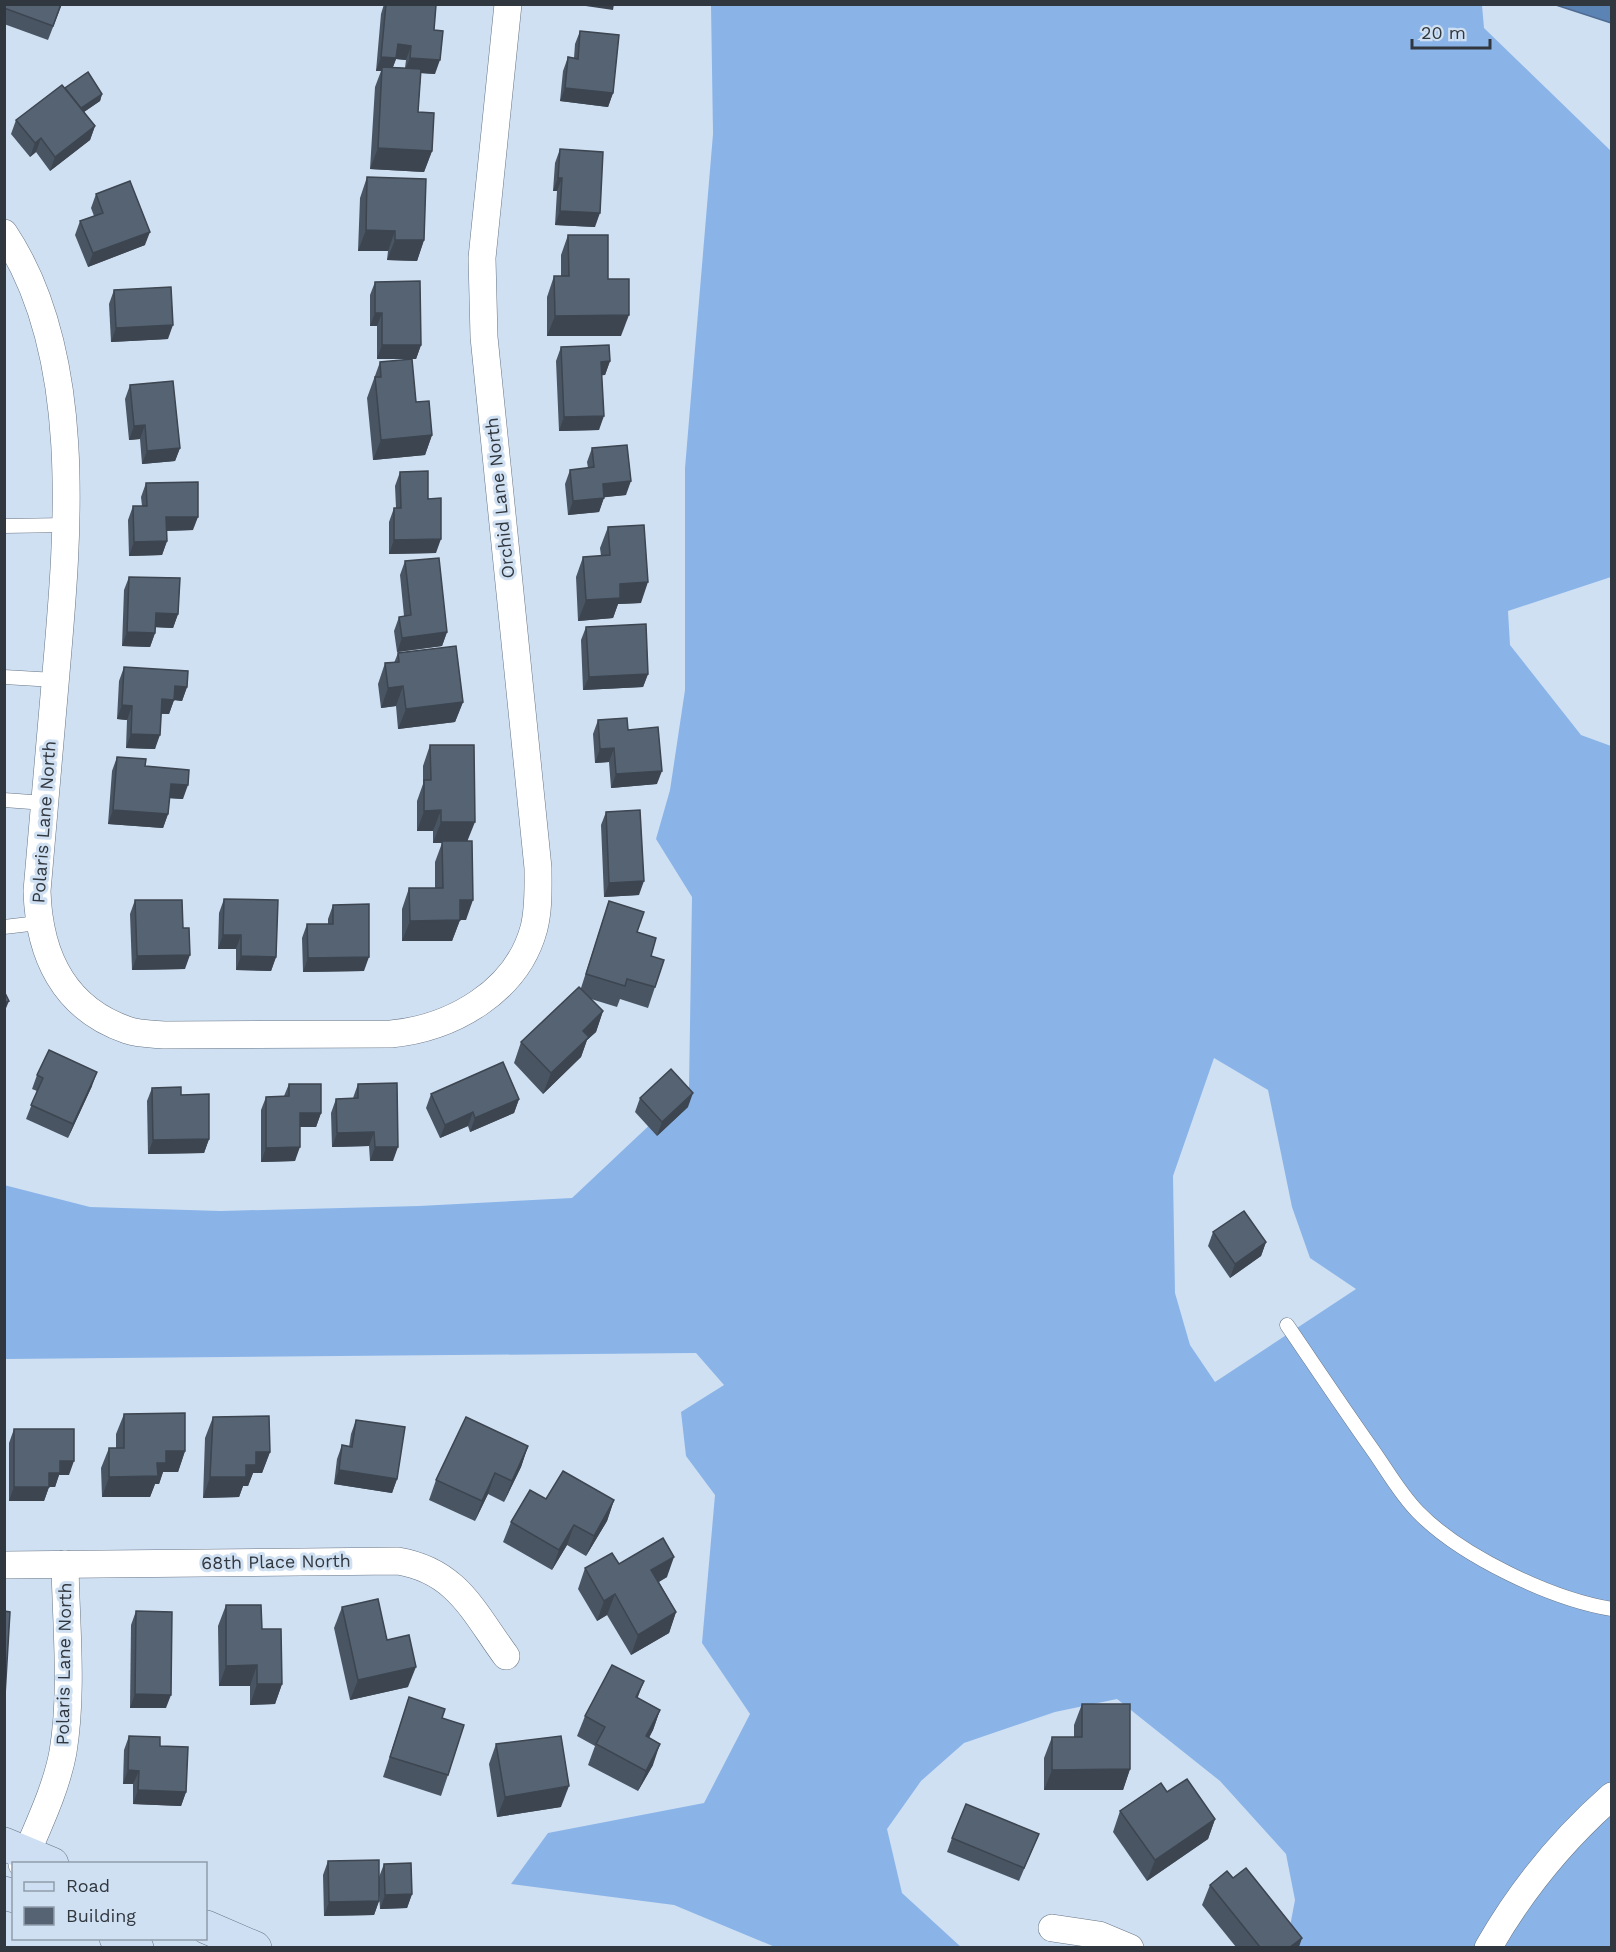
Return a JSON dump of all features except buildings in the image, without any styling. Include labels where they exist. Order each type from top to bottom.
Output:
[{"type":"main road","points":[[207,1927],[255,1947]]},
{"type":"main road","points":[[121,1940],[137,1947]]},
{"type":"street","name":"Orchid Lane North","points":[[502,983],[524,954],[538,909],[538,868],[491,416],[483,314],[483,247],[508,4]]},
{"type":"street","name":"Polaris Lane North","points":[[4,233],[30,281],[52,357],[63,430],[66,525],[37,891],[38,923],[49,961],[64,985],[78,1000],[99,1016],[128,1031],[155,1034],[391,1034],[419,1032],[453,1020],[478,1004],[502,983]]},
{"type":"street","name":"68th Place North","points":[[4,1565],[398,1561],[421,1565],[438,1574],[457,1590],[506,1656]]},
{"type":"street","name":"Polaris Lane North","points":[[27,1856],[56,1779],[63,1752],[67,1683],[65,1564]]},
{"type":"street","points":[[1488,1947],[1532,1881],[1580,1824],[1611,1796]]},
{"type":"street","points":[[1052,1928],[1099,1935],[1130,1947]]},
{"type":"lane","points":[[4,526],[66,525]]},
{"type":"lane","points":[[4,677],[55,680]]},
{"type":"lane","points":[[4,801],[45,802]]},
{"type":"lane","points":[[4,927],[38,923]]},
{"type":"lane","points":[[1287,1325],[1392,1477],[1416,1510],[1435,1529],[1516,1577],[1560,1596],[1611,1609]]},
{"type":"shaded area","points":[[711,5],[1482,5],[1484,28],[1611,151],[1611,577],[1508,611],[1510,645],[1581,735],[1611,746],[1611,1947],[1286,1947],[1295,1900],[1286,1854],[1220,1781],[1117,1699],[1055,1712],[964,1743],[921,1781],[887,1829],[902,1893],[961,1947],[775,1947],[674,1905],[511,1884],[548,1833],[704,1803],[750,1714],[702,1643],[715,1495],[686,1456],[681,1412],[724,1385],[696,1353],[5,1359],[4,1185],[90,1207],[221,1211],[419,1206],[572,1198],[689,1088],[692,897],[656,839],[670,790],[685,690],[685,468],[713,134]],"holes":[[[1214,1058],[1268,1090],[1292,1207],[1310,1258],[1356,1289],[1215,1382],[1190,1345],[1175,1293],[1173,1176]]]},
{"type":"shaded area","points":[[1556,5],[1611,5],[1611,23]]}]
